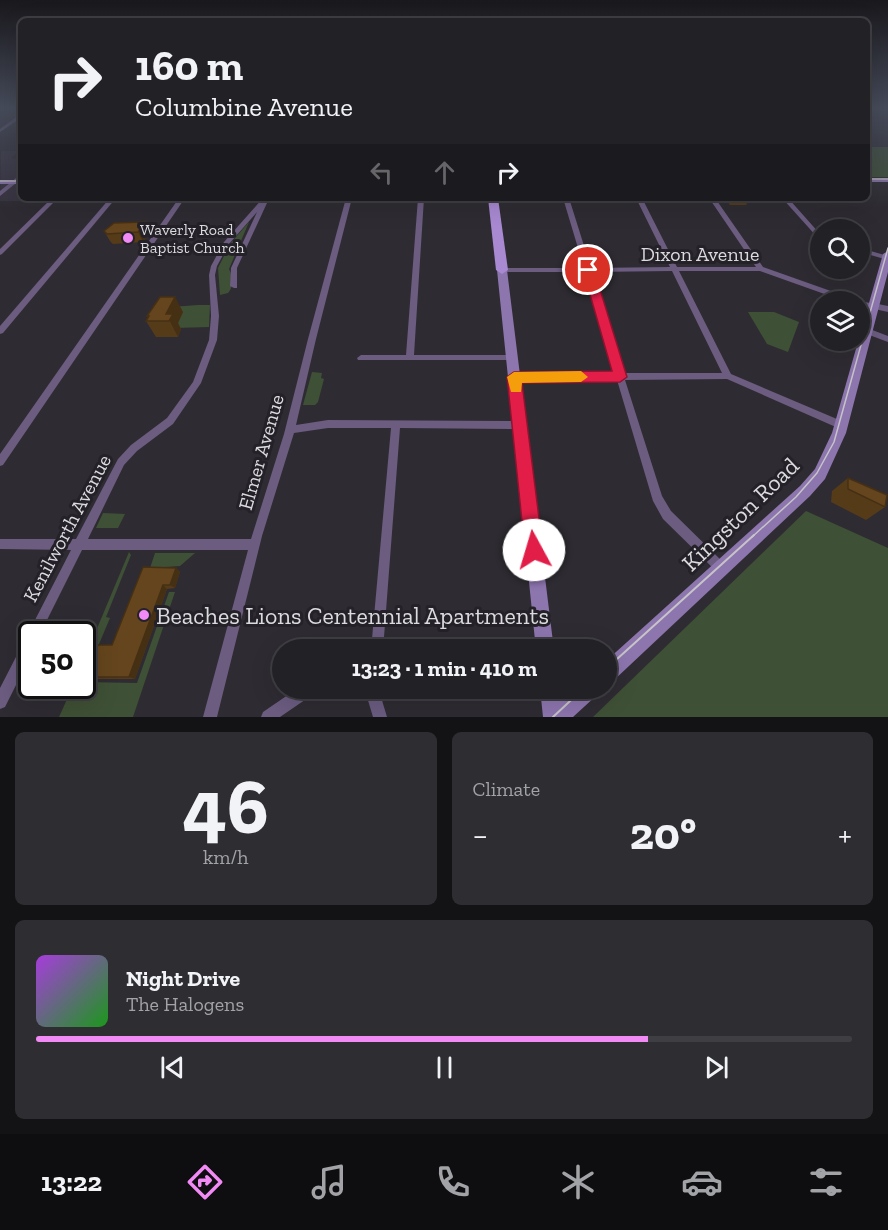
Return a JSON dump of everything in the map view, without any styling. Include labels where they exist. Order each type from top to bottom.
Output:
[{"type":"main road","points":[[0,182],[18,180]]},
{"type":"main road","points":[[870,180],[888,180]]},
{"type":"main road","points":[[493,201],[544,639]]},
{"type":"main road","name":"Kingston Road","points":[[870,318],[888,257]]},
{"type":"main road","name":"Kingston Road","points":[[617,664],[806,491],[820,474],[830,456],[841,425],[861,351]]},
{"type":"main road","points":[[551,699],[552,717]]},
{"type":"main road","points":[[558,717],[578,699]]},
{"type":"street","points":[[0,194],[18,181]]},
{"type":"street","points":[[0,253],[52,201]]},
{"type":"street","points":[[0,331],[110,201]]},
{"type":"street","points":[[0,462],[180,201]]},
{"type":"street","name":"Kenilworth Avenue","points":[[40,621],[122,462],[134,448],[170,421],[196,383],[213,340],[215,316],[212,275],[214,266],[226,243],[264,201]]},
{"type":"street","name":"Kenilworth Avenue","points":[[234,286],[234,268],[265,201]]},
{"type":"street","name":"Elmer Avenue","points":[[210,717],[255,545],[290,429],[348,201]]},
{"type":"street","points":[[410,358],[421,201]]},
{"type":"street","points":[[567,201],[657,498],[667,515],[722,569]]},
{"type":"street","points":[[640,201],[728,376]]},
{"type":"street","points":[[714,201],[761,269]]},
{"type":"street","points":[[788,201],[810,226]]},
{"type":"street","points":[[870,252],[888,257]]},
{"type":"street","name":"Dixon Avenue","points":[[502,270],[761,269],[826,291]]},
{"type":"street","points":[[873,306],[888,309]]},
{"type":"street","points":[[870,332],[888,339]]},
{"type":"street","points":[[361,358],[512,358]]},
{"type":"street","points":[[514,377],[728,376],[841,425]]},
{"type":"street","points":[[290,429],[328,424],[520,425]]},
{"type":"street","points":[[378,639],[396,424]]},
{"type":"street","points":[[0,544],[255,545]]},
{"type":"street","points":[[0,702],[18,667]]},
{"type":"street","points":[[268,717],[294,699]]},
{"type":"street","points":[[375,699],[380,717]]},
{"type":"shaded area","points":[[1,151],[18,151],[11,158],[18,159],[18,201],[0,201]]},
{"type":"shaded area","points":[[297,201],[376,201],[296,203]]},
{"type":"green space","points":[[870,146],[888,147],[888,177],[870,177]]},
{"type":"green space","points":[[249,222],[229,269],[232,278],[231,287],[228,293],[220,295],[218,268],[230,244]]},
{"type":"green space","points":[[210,305],[209,327],[175,328],[171,307]]},
{"type":"green space","points":[[748,312],[774,312],[799,322],[788,352],[767,344]]},
{"type":"green space","points":[[312,372],[322,373],[321,378],[324,379],[318,402],[315,405],[303,405]]},
{"type":"green space","points":[[806,511],[888,548],[888,717],[593,717],[612,699],[617,699],[617,694]]},
{"type":"green space","points":[[103,513],[125,514],[118,528],[96,528]]},
{"type":"green space","points":[[129,552],[131,555],[106,617],[110,618],[96,651],[96,631]]},
{"type":"green space","points":[[155,553],[195,553],[180,566],[150,568]]},
{"type":"green space","points":[[169,592],[175,592],[133,717],[59,717],[67,699],[96,699],[96,682],[137,683]]},
{"type":"building","points":[[145,222],[138,232],[107,234],[104,231],[114,223]]},
{"type":"building","points":[[160,297],[175,297],[166,314],[173,314],[169,321],[146,321],[149,316],[147,316]]},
{"type":"building","points":[[848,478],[887,495],[885,507],[848,489]]},
{"type":"building","name":"Beaches Lions Centennial Apartments","points":[[143,567],[176,568],[170,585],[163,585],[129,677],[96,677],[98,645],[112,645]]},
{"type":"tram line","points":[[870,179],[888,179]]},
{"type":"tram line","points":[[0,181],[18,181]]},
{"type":"tram line","points":[[752,537],[796,497],[817,473],[834,442],[888,248]]},
{"type":"tram line","points":[[617,659],[754,535]]},
{"type":"tram line","points":[[553,717],[572,699]]},
{"type":"slow traffic","points":[[516,388],[514,377],[581,377]]},
{"type":"place","name":"Waverly Road Baptist Church","points":[[128,238]]},
{"type":"place","name":"Beaches Lions Centennial Apartments","points":[[144,615]]},
{"type":"route","points":[[534,550],[514,377],[620,377],[588,270]]}]
